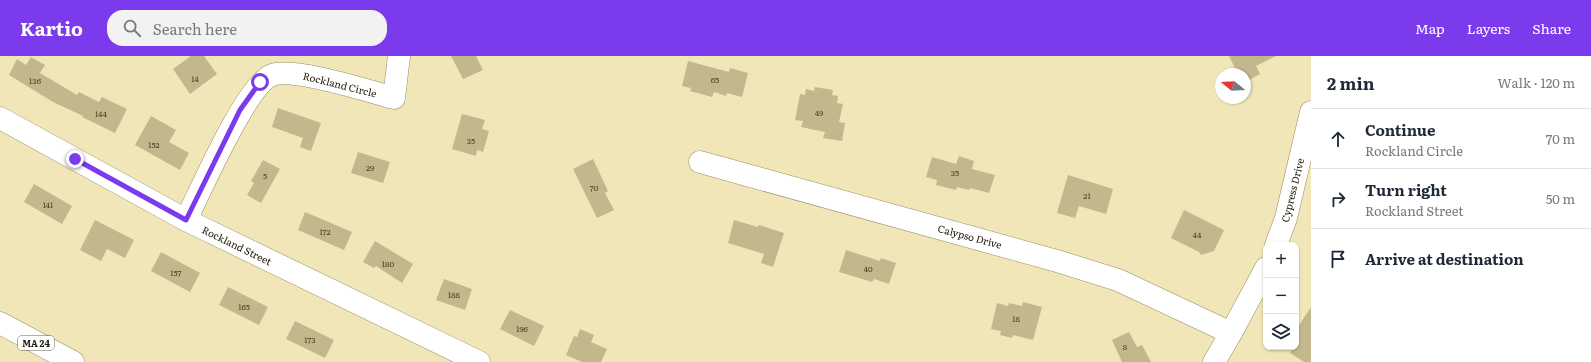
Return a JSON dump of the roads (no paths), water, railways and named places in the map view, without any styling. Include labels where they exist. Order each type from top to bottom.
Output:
[{"type":"main road","name":"Rockland Circle","points":[[186,220],[240,110],[260,82],[272,75],[286,73],[308,75],[394,98],[399,56]]},
{"type":"main road","name":"Cypress Drive","points":[[1277,242],[1288,210],[1311,112]]},
{"type":"main road","name":"Rockland Street","points":[[0,118],[186,220],[479,362]]},
{"type":"main road","name":"Calypso Drive","points":[[700,162],[1058,261],[1118,280],[1231,333]]},
{"type":"main road","points":[[1214,362],[1263,274]]},
{"type":"main road","name":"MA 24","points":[[0,323],[73,362]]}]
